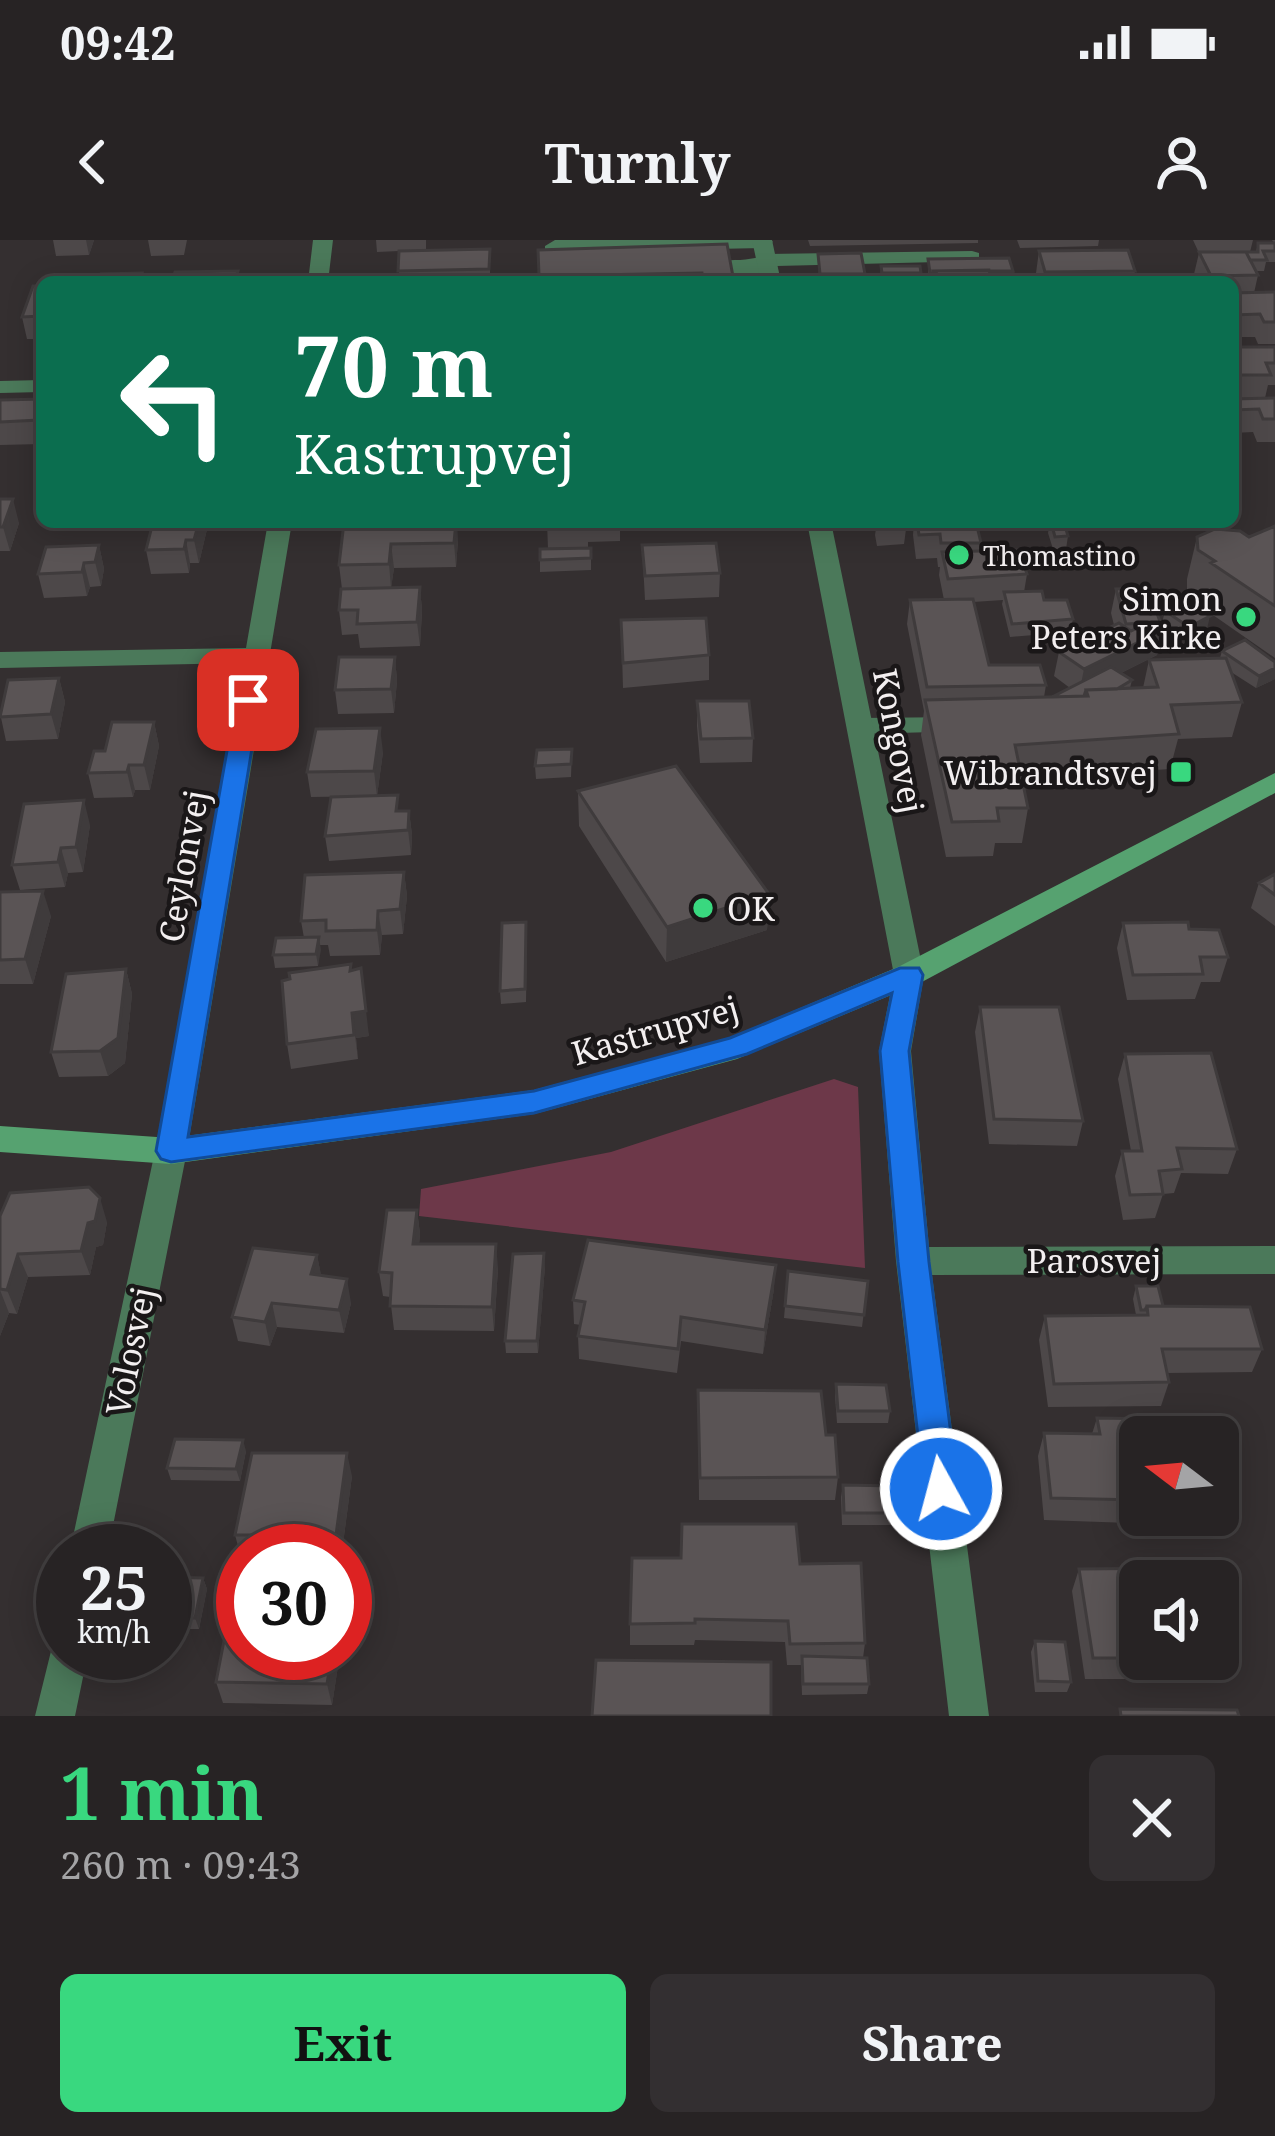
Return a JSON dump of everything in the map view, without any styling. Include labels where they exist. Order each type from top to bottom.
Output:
[{"type":"street","points":[[319,276],[323,240]]},
{"type":"street","points":[[603,271],[555,272],[555,246],[766,258],[972,256]]},
{"type":"street","points":[[674,269],[766,258]]},
{"type":"street","points":[[0,387],[36,386]]},
{"type":"street","name":"Ceylonvej","points":[[171,1151],[279,528]]},
{"type":"street","name":"Kongovej","points":[[820,528],[909,975]]},
{"type":"street","points":[[0,660],[255,655]]},
{"type":"street","points":[[860,726],[994,724]]},
{"type":"street","name":"Kastrupvej","points":[[0,1139],[171,1151],[534,1102],[737,1047],[909,975],[1275,782]]},
{"type":"street","points":[[909,975],[895,1051],[913,1262],[969,1716]]},
{"type":"street","name":"Volosvej","points":[[95,1524],[171,1151]]},
{"type":"street","name":"Parosvej","points":[[913,1262],[1275,1260]]},
{"type":"street","points":[[55,1716],[62,1680]]},
{"type":"shaded area","points":[[834,1079],[858,1087],[865,1268],[419,1216],[421,1189],[611,1152]]},
{"type":"building","points":[[1258,243],[1275,243],[1275,251],[1263,251],[1267,260],[1250,260],[1246,252],[1258,252]]},
{"type":"building","points":[[727,244],[733,276],[539,276],[538,250]]},
{"type":"building","points":[[490,249],[489,269],[398,271],[399,251]]},
{"type":"building","points":[[1128,250],[1135,271],[1045,272],[1039,251]]},
{"type":"building","points":[[1199,252],[1246,252],[1258,275],[1211,276]]},
{"type":"building","points":[[861,253],[865,274],[820,274],[818,254]]},
{"type":"building","points":[[1009,258],[1013,271],[930,273],[928,259]]},
{"type":"building","points":[[881,266],[920,266],[921,273],[882,273]]},
{"type":"building","points":[[989,270],[990,274],[1014,276],[935,276],[934,271]]},
{"type":"building","points":[[238,271],[237,276],[174,276],[175,272]]},
{"type":"building","points":[[142,273],[141,276],[101,274]]},
{"type":"building","points":[[33,286],[36,286],[36,316],[22,317]]},
{"type":"building","points":[[1275,292],[1275,322],[1264,322],[1260,314],[1239,315],[1239,293]]},
{"type":"building","points":[[1239,347],[1275,347],[1275,363],[1266,363],[1271,375],[1239,375]]},
{"type":"building","points":[[1275,398],[1275,419],[1263,419],[1259,409],[1239,410],[1239,399]]},
{"type":"building","points":[[36,399],[36,420],[0,422],[0,400]]},
{"type":"building","points":[[0,499],[13,499],[3,527],[0,527]]},
{"type":"building","points":[[1275,526],[1275,606],[1198,550],[1197,537],[1215,529],[1240,531],[1249,537]]},
{"type":"building","points":[[152,528],[197,528],[194,540],[186,540],[184,549],[146,550]]},
{"type":"building","points":[[343,528],[455,528],[454,543],[391,544],[389,564],[339,565]]},
{"type":"building","points":[[918,528],[977,528],[981,543],[941,543],[940,534],[919,535]]},
{"type":"building","points":[[1053,528],[1066,528],[1068,536],[1055,537]]},
{"type":"building","points":[[716,543],[720,573],[645,576],[642,545]]},
{"type":"building","points":[[99,545],[95,562],[84,563],[82,572],[38,574],[46,547]]},
{"type":"building","points":[[591,548],[591,558],[540,560],[540,549]]},
{"type":"building","points":[[1019,550],[1027,574],[948,579],[942,552]]},
{"type":"building","points":[[420,587],[417,622],[357,624],[358,610],[339,610],[341,589]]},
{"type":"building","points":[[1148,588],[1163,630],[1084,669],[1059,652],[1119,623],[1131,631],[1147,623],[1126,624],[1116,589]]},
{"type":"building","points":[[1042,591],[1044,600],[1067,600],[1073,619],[1012,624],[1004,592]]},
{"type":"building","points":[[973,599],[989,665],[1040,665],[1046,685],[927,687],[910,600]]},
{"type":"building","points":[[1186,600],[1210,616],[1189,627],[1165,611]]},
{"type":"building","points":[[706,618],[709,655],[623,663],[621,620]]},
{"type":"building","points":[[1245,640],[1275,662],[1275,668],[1259,676],[1222,651]]},
{"type":"building","points":[[339,657],[395,657],[391,689],[335,690]]},
{"type":"building","points":[[1226,658],[1242,702],[1171,705],[1179,734],[1015,745],[1028,808],[997,808],[999,821],[952,822],[925,700],[1088,696],[1086,690],[1158,687],[1149,660]]},
{"type":"building","points":[[1111,667],[1132,680],[1117,689],[1052,697]]},
{"type":"building","points":[[59,678],[51,714],[0,717],[8,680]]},
{"type":"building","points":[[697,701],[749,701],[753,738],[701,739]]},
{"type":"building","points":[[112,722],[154,722],[144,765],[129,765],[127,772],[88,773],[94,751],[105,751]]},
{"type":"building","points":[[380,728],[374,771],[307,772],[316,729]]},
{"type":"building","points":[[572,749],[571,764],[535,766],[537,750]]},
{"type":"building","points":[[676,766],[769,894],[667,927],[578,791]]},
{"type":"building","points":[[398,795],[396,811],[409,811],[408,830],[325,836],[331,797]]},
{"type":"building","points":[[84,800],[76,847],[61,848],[58,862],[12,865],[24,804]]},
{"type":"building","points":[[404,872],[400,909],[378,911],[377,930],[326,931],[326,920],[301,921],[305,875]]},
{"type":"building","points":[[1275,874],[1275,895],[1259,883]]},
{"type":"building","points":[[43,891],[25,959],[0,960],[0,892]]},
{"type":"building","points":[[526,922],[525,989],[500,991],[502,923]]},
{"type":"building","points":[[1188,922],[1189,929],[1219,930],[1228,957],[1200,957],[1203,974],[1133,975],[1123,923]]},
{"type":"building","points":[[319,937],[316,954],[273,955],[276,938]]},
{"type":"building","points":[[351,964],[350,971],[361,968],[366,1011],[352,1013],[354,1035],[287,1044],[282,981],[290,979],[289,973]]},
{"type":"building","points":[[126,969],[118,1038],[100,1051],[51,1052],[66,974]]},
{"type":"building","points":[[980,1007],[1059,1007],[1083,1121],[994,1119]]},
{"type":"building","points":[[1211,1053],[1237,1149],[1177,1148],[1182,1169],[1159,1171],[1163,1194],[1130,1195],[1122,1151],[1142,1151],[1125,1054]]},
{"type":"building","points":[[89,1187],[100,1198],[81,1251],[18,1254],[7,1290],[0,1289],[0,1216],[10,1193]]},
{"type":"building","points":[[387,1210],[417,1210],[413,1244],[496,1244],[492,1307],[390,1306],[392,1273],[379,1272]]},
{"type":"building","points":[[588,1240],[776,1265],[765,1330],[681,1317],[678,1349],[578,1336],[585,1302],[573,1300]]},
{"type":"building","points":[[253,1248],[317,1255],[311,1274],[347,1279],[339,1310],[272,1303],[265,1322],[232,1317]]},
{"type":"building","points":[[544,1253],[537,1341],[505,1341],[513,1254]]},
{"type":"building","points":[[788,1271],[868,1281],[864,1315],[785,1306]]},
{"type":"building","points":[[1136,1286],[1158,1286],[1163,1306],[1141,1310]]},
{"type":"building","points":[[1147,1306],[1250,1307],[1262,1349],[1162,1349],[1169,1382],[1054,1384],[1045,1316],[1148,1315]]},
{"type":"building","points":[[836,1384],[886,1385],[890,1411],[838,1411]]},
{"type":"building","points":[[698,1390],[821,1391],[826,1435],[835,1435],[838,1477],[700,1478]]},
{"type":"building","points":[[1097,1418],[1119,1418],[1119,1500],[1051,1498],[1044,1433],[1100,1434]]},
{"type":"building","points":[[175,1439],[243,1440],[236,1469],[167,1468]]},
{"type":"building","points":[[252,1453],[347,1453],[337,1524],[237,1524]]},
{"type":"building","points":[[843,1485],[896,1486],[899,1513],[844,1513]]},
{"type":"building","points":[[682,1524],[796,1524],[800,1564],[861,1563],[865,1643],[790,1644],[788,1621],[695,1619],[695,1623],[630,1624],[632,1558],[681,1558]]},
{"type":"building","points":[[1079,1569],[1119,1569],[1119,1658],[1093,1658]]},
{"type":"building","points":[[192,1578],[203,1578],[195,1618]]},
{"type":"building","points":[[1035,1641],[1065,1642],[1071,1682],[1038,1681]]},
{"type":"building","points":[[802,1656],[867,1658],[869,1684],[803,1684]]},
{"type":"building","points":[[596,1660],[771,1662],[771,1716],[592,1716]]},
{"type":"building","points":[[216,1680],[328,1680],[327,1684]]},
{"type":"building","points":[[1120,1709],[1237,1710],[1239,1716],[1121,1716]]},
{"type":"place","name":"Thomastino","points":[[959,555]]},
{"type":"place","name":"Simon Peters Kirke","points":[[1246,617]]},
{"type":"place","name":"Wibrandtsvej","points":[[1181,772]]},
{"type":"place","name":"OK","points":[[703,908]]},
{"type":"route","points":[[248,700],[171,1151],[534,1102],[737,1047],[909,975],[895,1051],[913,1262],[941,1489]]}]
